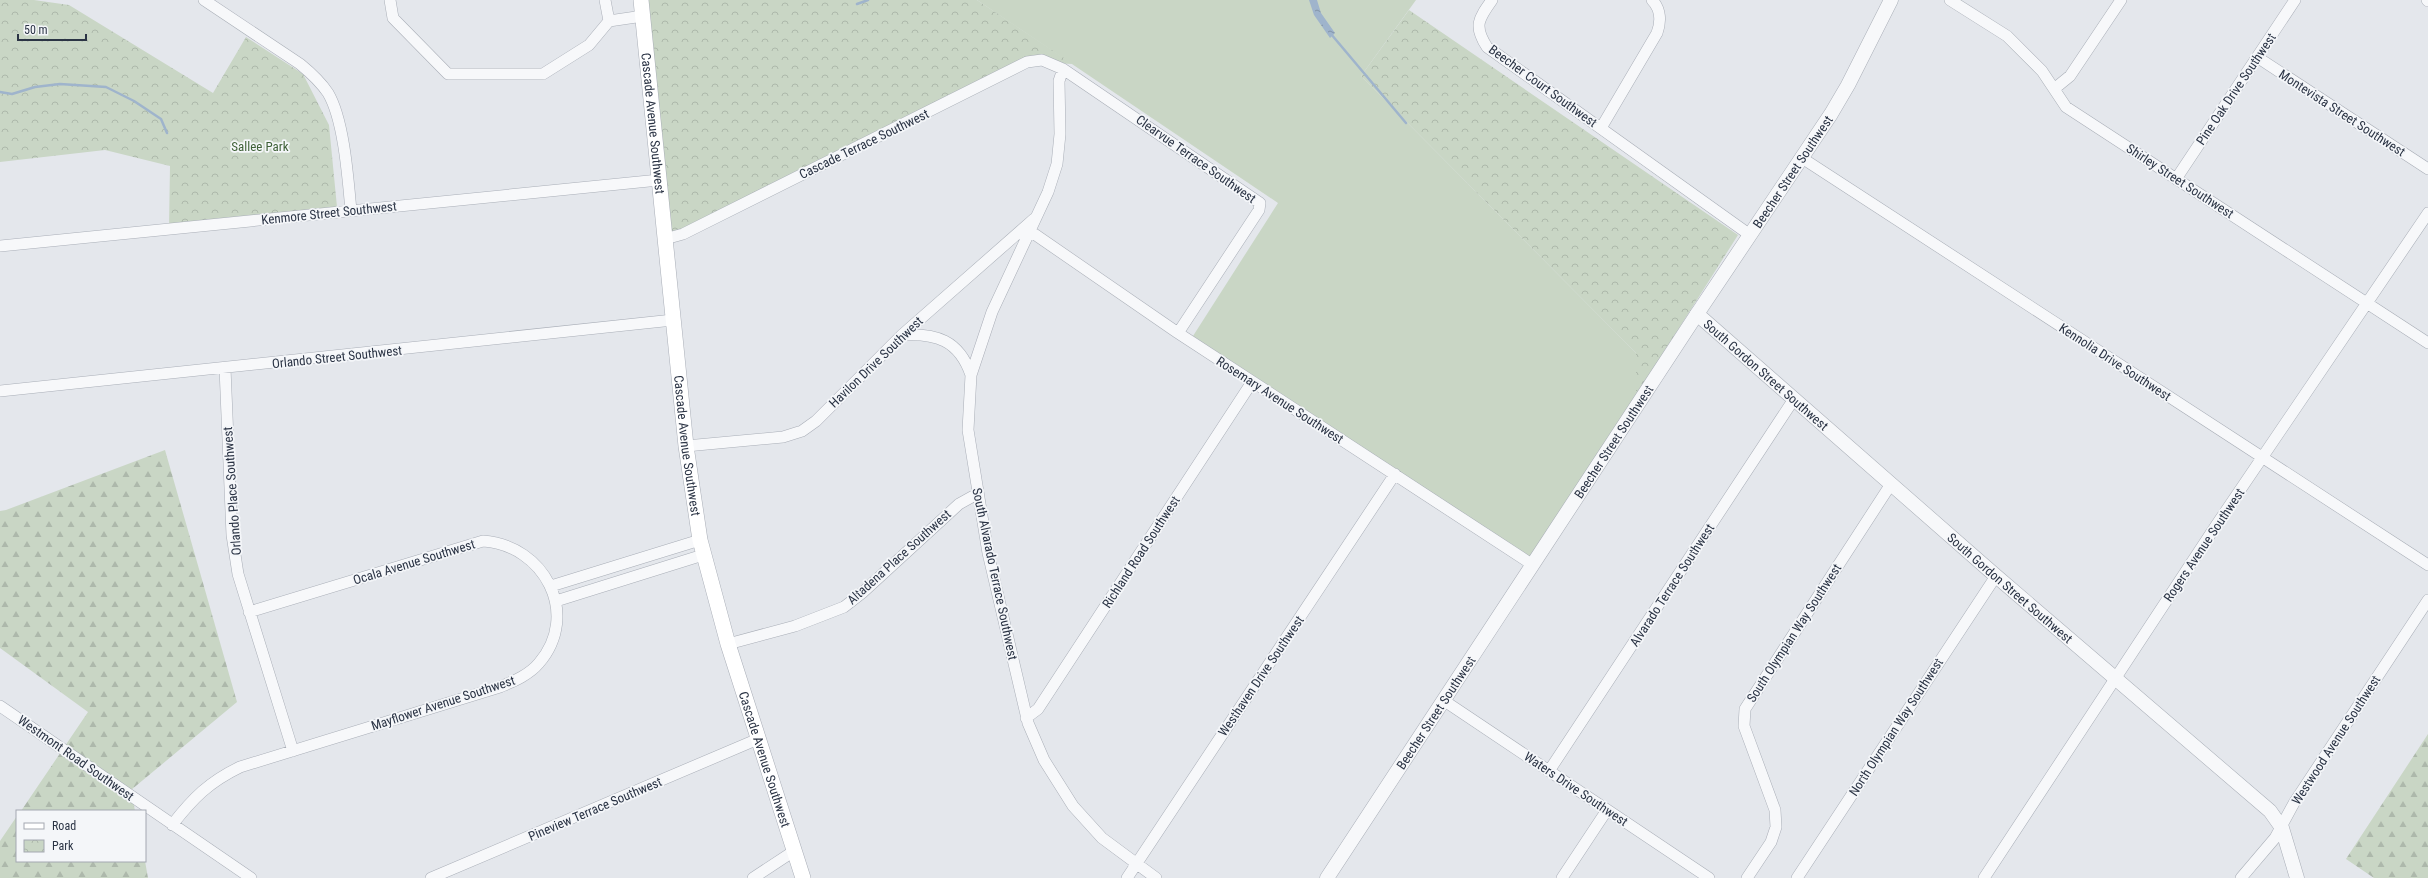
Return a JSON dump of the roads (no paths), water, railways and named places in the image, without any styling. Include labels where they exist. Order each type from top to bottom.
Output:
[{"type":"main road","name":"Cascade Avenue Southwest","points":[[641,0],[686,446],[702,547],[728,644],[802,878]]},
{"type":"street","points":[[204,0],[300,64],[314,76],[328,94],[336,113],[347,167],[352,211]]},
{"type":"street","points":[[390,0],[393,18],[448,74],[543,74],[589,45],[609,20],[643,16]]},
{"type":"street","points":[[605,0],[609,20]]},
{"type":"street","name":"Beecher Court Southwest","points":[[1492,0],[1482,14],[1478,24],[1480,36],[1487,46],[1750,235]]},
{"type":"street","name":"Beecher Court Southwest","points":[[1601,128],[1657,33],[1660,23],[1659,11],[1652,0]]},
{"type":"street","name":"Beecher Street Southwest","points":[[1327,878],[1697,314],[1802,158],[1848,86],[1891,0]]},
{"type":"street","name":"Shirley Street Southwest","points":[[1950,0],[2007,36],[2042,71],[2066,107],[2428,343]]},
{"type":"street","points":[[2054,89],[2070,76],[2121,0]]},
{"type":"street","name":"Pine Oak Drive Southwest","points":[[2176,179],[2295,0]]},
{"type":"street","name":"Montevista Street Southwest","points":[[2257,57],[2428,169]]},
{"type":"street","name":"Cascade Terrace Southwest","points":[[665,239],[683,234],[1027,62],[1042,60],[1064,69]]},
{"type":"street","name":"South Alvarado Terrace Southwest","points":[[1064,69],[1059,81],[1060,134],[1057,164],[1048,192],[992,312],[971,375],[968,430],[977,494],[988,553],[1026,718],[1044,760],[1073,806],[1102,838],[1136,865],[1156,878]]},
{"type":"street","name":"Clearvue Terrace Southwest","points":[[1064,69],[1260,203],[1259,210],[1178,333]]},
{"type":"street","name":"Kennolia Drive Southwest","points":[[1802,158],[2428,565]]},
{"type":"street","name":"Kenmore Street Southwest","points":[[0,246],[659,180]]},
{"type":"street","name":"Rogers Avenue Southwest","points":[[1984,878],[2115,679],[2428,214]]},
{"type":"street","name":"Havilon Drive Southwest","points":[[686,446],[783,437],[802,431],[816,421],[902,335],[1037,216]]},
{"type":"street","name":"Rosemary Avenue Southwest","points":[[1030,231],[1252,382],[1533,564]]},
{"type":"street","name":"South Gordon Street Southwest","points":[[1697,314],[1996,576],[2270,811],[2282,828],[2297,878]]},
{"type":"street","name":"Orlando Street Southwest","points":[[0,391],[673,320]]},
{"type":"street","points":[[902,335],[926,334],[945,340],[961,354],[971,375]]},
{"type":"street","name":"Orlando Place Southwest","points":[[225,368],[232,535],[238,574],[293,751]]},
{"type":"street","name":"Richland Road Southwest","points":[[1026,718],[1038,709],[1252,382]]},
{"type":"street","name":"Alvarado Terrace Southwest","points":[[1549,771],[1794,399]]},
{"type":"street","name":"Westhaven Drive Southwest","points":[[1127,878],[1395,474]]},
{"type":"street","name":"South Olympian Way Southwest","points":[[1747,878],[1771,842],[1776,827],[1775,810],[1744,726],[1745,708],[1891,484]]},
{"type":"street","name":"Altadena Place Southwest","points":[[728,644],[795,626],[844,607],[862,593],[959,504],[977,494]]},
{"type":"street","name":"Ocala Avenue Southwest","points":[[249,612],[483,541],[499,542],[514,548],[537,566],[551,586],[556,601]]},
{"type":"street","points":[[551,586],[702,547]]},
{"type":"street","points":[[556,601],[702,547]]},
{"type":"street","name":"North Olympian Way Southwest","points":[[1797,878],[1996,576]]},
{"type":"street","name":"Westwood Avenue Southwest","points":[[2241,878],[2282,828],[2294,803],[2428,600]]},
{"type":"street","name":"Mayflower Avenue Southwest","points":[[172,824],[192,798],[218,778],[240,767],[500,687],[522,678],[539,664],[551,645],[557,624],[556,601]]},
{"type":"street","name":"Waters Drive Southwest","points":[[1444,700],[1709,878]]},
{"type":"street","name":"Westmont Road Southwest","points":[[0,706],[251,878]]},
{"type":"street","name":"Pineview Terrace Southwest","points":[[431,878],[758,739]]},
{"type":"street","points":[[1562,878],[1607,810]]},
{"type":"street","points":[[753,878],[794,851]]},
{"type":"water","points":[[1309,0],[1317,0],[1321,13],[1335,33],[1330,38],[1314,15]]},
{"type":"waterway","points":[[857,4],[868,0]]},
{"type":"waterway","points":[[1331,34],[1406,123]]},
{"type":"waterway","points":[[0,92],[12,94],[35,87],[60,84],[106,87],[134,101],[161,119],[167,133]]},
{"type":"park label","name":"Sallee Park","points":[[260,146]]}]
